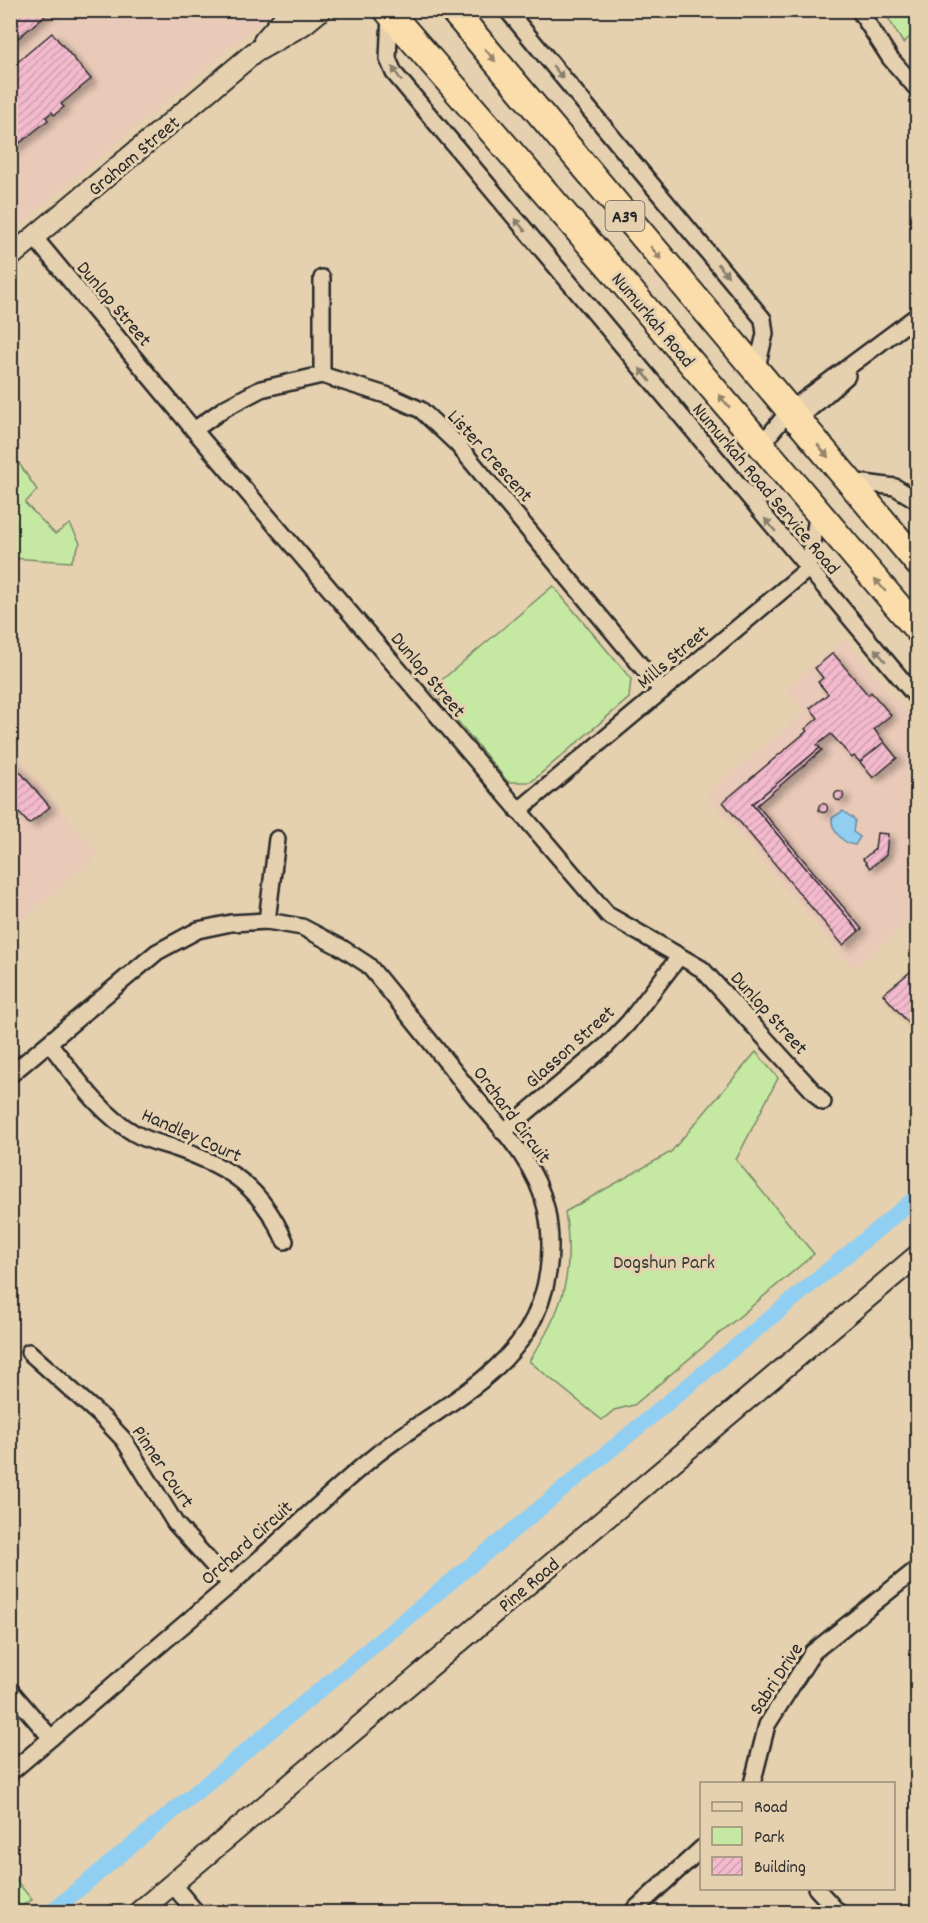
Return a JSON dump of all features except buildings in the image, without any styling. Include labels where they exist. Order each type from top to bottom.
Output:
[{"type":"highway","name":"A39","points":[[453,10],[918,563]]},
{"type":"highway","name":"Numurkah Road","points":[[389,12],[918,630]]},
{"type":"street","name":"Graham Street","points":[[10,257],[255,52],[291,10]]},
{"type":"street","name":"Graham Street","points":[[255,52],[304,24],[321,10]]},
{"type":"street","points":[[507,10],[763,319],[765,334],[756,371]]},
{"type":"street","points":[[859,10],[884,49],[918,90]]},
{"type":"street","name":"Numurkah Road Service Road","points":[[389,12],[388,59],[394,73],[918,699]]},
{"type":"street","name":"Dunlop Street","points":[[34,237],[194,430],[608,915],[702,969],[823,1102]]},
{"type":"street","points":[[194,430],[225,408],[261,389],[322,375],[322,278]]},
{"type":"street","points":[[761,445],[794,416],[830,378],[870,352],[918,315]]},
{"type":"street","name":"Lister Crescent","points":[[322,375],[392,397],[421,410],[457,444],[662,691]]},
{"type":"street","points":[[849,481],[895,487],[918,501]]},
{"type":"street","points":[[808,569],[818,512]]},
{"type":"street","name":"Mills Street","points":[[518,811],[808,569]]},
{"type":"street","points":[[267,921],[277,838]]},
{"type":"street","name":"Orchard Circuit","points":[[10,1075],[157,952],[198,930],[231,923],[267,921],[302,927],[368,965],[503,1132],[535,1178],[545,1206],[551,1239],[549,1270],[542,1300],[528,1330],[513,1351],[492,1372],[377,1454],[231,1585],[10,1773]]},
{"type":"street","name":"Glasson Street","points":[[503,1132],[607,1045],[628,1023],[679,957]]},
{"type":"street","name":"Handley Court","points":[[49,1043],[106,1112],[135,1134],[201,1157],[238,1176],[256,1192],[273,1216],[285,1241]]},
{"type":"street","name":"Pine Road","points":[[139,1912],[918,1255]]},
{"type":"street","name":"Pinner Court","points":[[29,1352],[104,1419],[124,1440],[175,1523],[231,1585]]},
{"type":"street","name":"Sabri Drive","points":[[753,1782],[767,1725],[813,1652],[918,1568]]},
{"type":"street","points":[[10,1690],[51,1738]]},
{"type":"street","points":[[632,1912],[700,1850]]},
{"type":"street","points":[[172,1884],[196,1912]]},
{"type":"street","points":[[818,1890],[838,1912]]},
{"type":"shaded area","points":[[11,11],[274,11],[11,232]]},
{"type":"shaded area","points":[[845,639],[917,725],[917,914],[853,968],[706,794],[805,712],[786,689]]},
{"type":"shaded area","points":[[10,748],[98,855],[11,929],[10,929]]},
{"type":"green space","points":[[884,11],[917,11],[917,31],[903,43]]},
{"type":"green space","points":[[10,450],[37,490],[25,503],[55,534],[70,524],[80,543],[71,562],[11,558]]},
{"type":"green space","points":[[553,586],[631,679],[629,698],[531,782],[508,782],[431,689]]},
{"type":"green space","name":"Dogshun Park","points":[[756,1052],[778,1078],[736,1160],[814,1254],[634,1405],[614,1410],[602,1420],[529,1361],[550,1325],[564,1291],[568,1254],[565,1212],[671,1152]]},
{"type":"green space","points":[[11,1874],[32,1900],[10,1912]]},
{"type":"water","points":[[843,811],[855,820],[853,832],[860,837],[855,845],[842,839],[833,827],[832,818]]},
{"type":"waterway","points":[[51,1912],[918,1196]]}]
